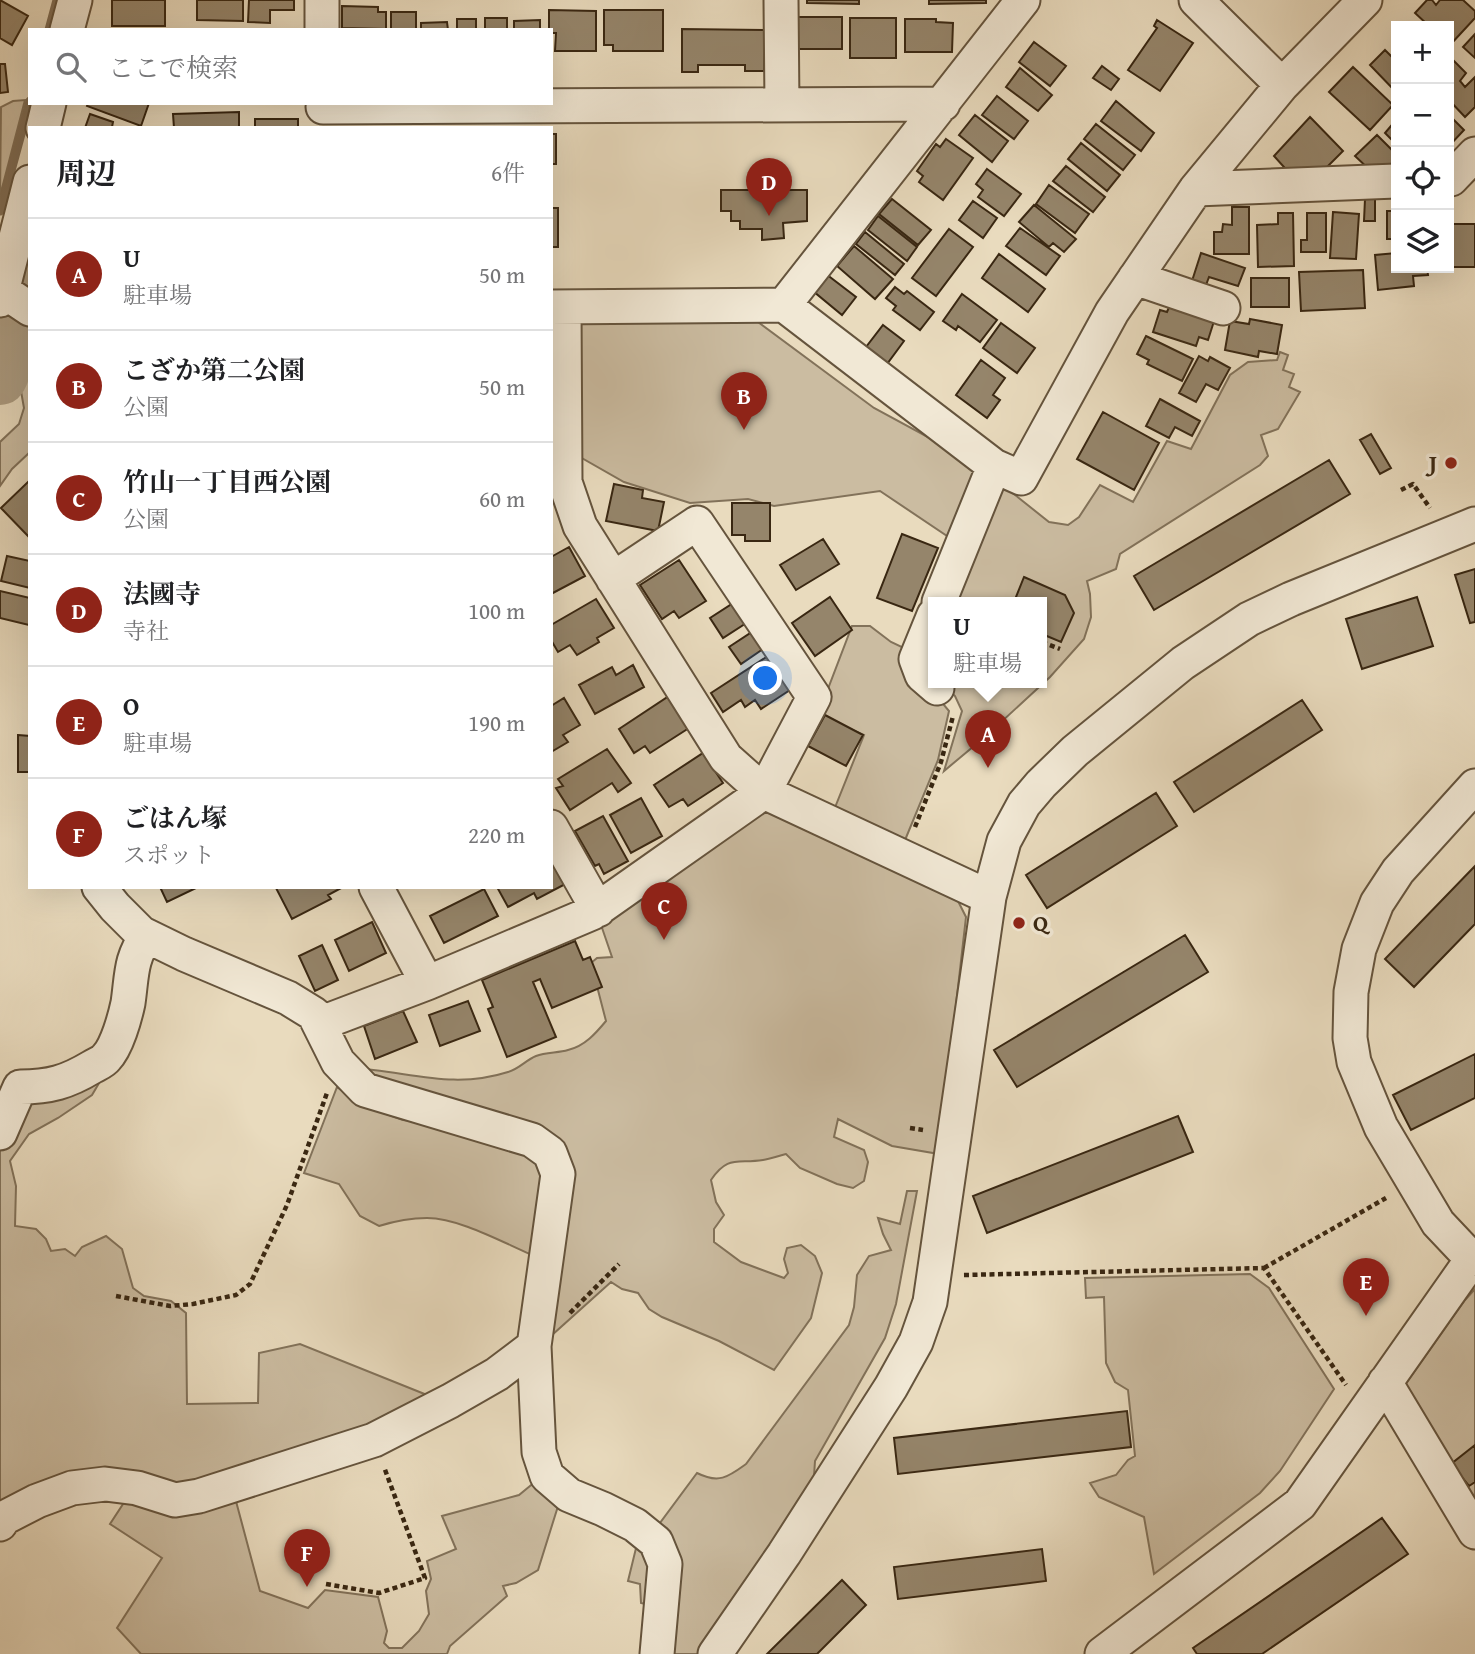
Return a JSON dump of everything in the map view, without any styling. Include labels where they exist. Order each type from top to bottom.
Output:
[{"type":"street","points":[[68,28],[75,0]]},
{"type":"street","points":[[322,0],[322,28]]},
{"type":"street","points":[[781,0],[782,105]]},
{"type":"street","points":[[784,305],[1023,0]]},
{"type":"street","points":[[1196,0],[1282,85]]},
{"type":"street","points":[[942,597],[1008,472],[1196,188],[1282,85],[1365,0]]},
{"type":"street","points":[[323,113],[943,104]]},
{"type":"street","points":[[43,126],[49,105]]},
{"type":"street","points":[[1454,176],[1475,154]]},
{"type":"street","points":[[1196,188],[1391,181]]},
{"type":"street","points":[[11,300],[28,194]]},
{"type":"street","points":[[1135,278],[1223,308]]},
{"type":"street","points":[[989,897],[764,792],[726,758],[580,526],[565,482],[558,447],[558,307],[784,305],[1008,472]]},
{"type":"street","points":[[321,1027],[598,910],[764,792],[814,697],[697,523],[613,579]]},
{"type":"street","points":[[715,1654],[891,1387],[916,1342],[930,1302],[989,897],[1004,841],[1024,804],[1075,751],[1183,663],[1249,619],[1291,598],[1475,524]]},
{"type":"street","points":[[928,630],[916,659],[922,675],[928,680]]},
{"type":"street","points":[[1102,1654],[1300,1504],[1473,1257],[1438,1223],[1381,1127],[1354,1062],[1350,1038],[1351,992],[1359,949],[1377,903],[1398,871],[1475,786]]},
{"type":"street","points":[[553,831],[598,910]]},
{"type":"street","points":[[100,889],[114,907],[141,933],[288,998],[314,1014],[338,1062],[365,1090],[532,1140],[550,1153],[558,1174],[534,1346],[539,1452],[547,1476],[569,1495],[635,1525],[656,1542],[665,1564],[656,1654]]},
{"type":"street","points":[[377,889],[427,983]]},
{"type":"street","points":[[0,1133],[20,1087],[42,1087],[74,1078],[106,1059],[119,1037],[128,1004],[131,970],[138,947],[147,936]]},
{"type":"street","points":[[0,1524],[4,1518],[37,1501],[72,1488],[105,1484],[137,1488],[176,1500],[200,1496],[374,1440],[497,1374],[534,1346]]},
{"type":"street","points":[[1385,1382],[1475,1532]]},
{"type":"path","points":[[1401,490],[1413,484],[1436,517]]},
{"type":"path","points":[[1047,644],[1060,649]]},
{"type":"path","points":[[903,857],[941,762],[955,710],[937,688]]},
{"type":"path","points":[[116,1296],[170,1306],[193,1304],[236,1295],[250,1284],[286,1205],[338,1062]]},
{"type":"path","points":[[954,1275],[1264,1268],[1396,1193]]},
{"type":"path","points":[[534,1346],[584,1301],[619,1264]]},
{"type":"path","points":[[1264,1268],[1349,1389]]},
{"type":"path","points":[[326,1584],[379,1593],[425,1578],[374,1440]]},
{"type":"shaded area","points":[[25,100],[0,196],[1,107],[13,101]]},
{"type":"shaded area","points":[[581,317],[754,319],[874,408],[985,468],[956,542],[880,491],[774,506],[748,499],[690,503],[624,482],[573,453]]},
{"type":"shaded area","points":[[1280,352],[1288,355],[1283,370],[1294,374],[1289,387],[1300,392],[1278,429],[1261,435],[1268,456],[1260,465],[1120,554],[1116,569],[1087,581],[1091,617],[1084,639],[1047,680],[1047,597],[950,597],[995,486],[1005,487],[1049,522],[1068,525],[1079,517],[1100,485],[1133,502],[1167,441],[1191,449],[1230,375],[1248,362],[1277,360]]},
{"type":"shaded area","points":[[24,354],[28,355],[28,454],[12,469],[0,486],[0,442],[19,424],[24,408],[15,376],[17,360]]},
{"type":"shaded area","points":[[852,626],[870,626],[904,648],[928,688],[949,711],[938,760],[903,845],[834,810],[864,735],[818,715]]},
{"type":"shaded area","points":[[947,688],[1038,688],[944,771],[962,711],[955,696]]},
{"type":"shaded area","points":[[769,808],[956,897],[966,917],[939,1154],[892,1146],[838,1119],[834,1137],[864,1150],[868,1162],[864,1181],[853,1188],[800,1168],[786,1154],[728,1164],[711,1180],[716,1202],[724,1215],[714,1229],[714,1242],[741,1262],[784,1278],[788,1273],[784,1259],[787,1248],[801,1245],[815,1256],[822,1273],[811,1318],[774,1370],[719,1341],[662,1317],[649,1309],[638,1293],[622,1289],[611,1282],[542,1344],[530,1317],[530,1254],[479,1231],[439,1219],[409,1219],[379,1226],[360,1216],[339,1184],[304,1173],[337,1087],[364,1106],[403,1120],[437,1123],[530,1157],[352,1068],[430,1078],[488,1077],[516,1069],[536,1056],[564,1051],[585,1042],[606,1021],[591,963],[597,958],[612,957],[600,922]]},
{"type":"shaded area","points":[[105,1073],[92,1095],[29,1134],[10,1161],[16,1186],[15,1226],[36,1229],[46,1239],[51,1251],[65,1249],[75,1256],[82,1247],[106,1236],[122,1249],[133,1288],[144,1296],[171,1301],[186,1313],[187,1404],[258,1403],[259,1353],[300,1344],[432,1397],[386,1423],[191,1492],[0,1506],[0,1146],[32,1095]]},
{"type":"shaded area","points":[[907,1191],[917,1191],[896,1304],[885,1338],[815,1461],[814,1476],[703,1654],[650,1654],[657,1607],[641,1603],[640,1584],[628,1581],[637,1544],[654,1531],[697,1473],[711,1478],[723,1478],[746,1464],[849,1325],[857,1275],[869,1256],[891,1250],[878,1218],[900,1224]]},
{"type":"shaded area","points":[[1250,1274],[1269,1288],[1334,1389],[1280,1471],[1260,1493],[1154,1574],[1144,1517],[1099,1497],[1090,1483],[1116,1475],[1128,1460],[1135,1456],[1128,1390],[1115,1382],[1106,1363],[1104,1297],[1086,1298],[1085,1278]]},
{"type":"shaded area","points":[[1475,1289],[1475,1500],[1402,1389]]},
{"type":"shaded area","points":[[536,1481],[559,1503],[538,1570],[516,1583],[503,1586],[507,1596],[450,1646],[447,1654],[141,1654],[117,1628],[162,1558],[110,1524],[127,1498],[233,1490],[260,1591],[308,1608],[325,1590],[378,1597],[387,1631],[384,1643],[389,1648],[402,1648],[419,1631],[429,1614],[426,1591],[431,1579],[427,1561],[456,1549],[442,1516],[519,1495]]},
{"type":"building","points":[[0,0],[28,16],[12,45],[0,38]]},
{"type":"building","points":[[112,0],[165,0],[165,26],[112,26]]},
{"type":"building","points":[[197,0],[243,0],[243,21],[197,20]]},
{"type":"building","points":[[249,0],[294,0],[294,10],[270,10],[270,23],[248,22]]},
{"type":"building","points":[[807,0],[859,0],[859,4],[807,3]]},
{"type":"building","points":[[929,0],[986,0],[986,3],[929,4]]},
{"type":"building","points":[[1427,0],[1432,0],[1436,5],[1440,0],[1463,0],[1475,11],[1475,18],[1454,41],[1454,21],[1424,21],[1415,13]]},
{"type":"building","points":[[342,6],[378,7],[378,12],[386,12],[386,28],[342,28]]},
{"type":"building","points":[[549,10],[596,11],[596,51],[555,51],[556,33],[553,33],[553,28],[549,28]]},
{"type":"building","points":[[604,10],[663,10],[663,51],[613,51],[613,45],[604,45]]},
{"type":"building","points":[[391,12],[416,12],[416,28],[391,28]]},
{"type":"building","points":[[796,17],[842,17],[842,49],[796,49]]},
{"type":"building","points":[[485,18],[507,18],[507,28],[485,28]]},
{"type":"building","points":[[850,18],[896,18],[896,58],[850,58]]},
{"type":"building","points":[[457,19],[476,19],[476,28],[457,28]]},
{"type":"building","points":[[905,19],[936,19],[936,22],[953,23],[952,52],[905,52]]},
{"type":"building","points":[[540,20],[540,28],[514,28],[514,21]]},
{"type":"building","points":[[1157,20],[1193,43],[1160,91],[1128,70],[1157,28],[1154,26]]},
{"type":"building","points":[[447,22],[448,28],[421,28],[421,23]]},
{"type":"building","points":[[682,29],[764,30],[764,71],[745,71],[745,65],[698,65],[698,72],[682,72]]},
{"type":"building","points":[[1475,34],[1475,58],[1463,47]]},
{"type":"building","points":[[1034,42],[1066,66],[1050,86],[1019,62]]},
{"type":"building","points":[[1385,50],[1391,56],[1391,87],[1370,65]]},
{"type":"building","points":[[1454,61],[1466,73],[1460,81],[1465,87],[1475,77],[1475,107],[1465,117],[1454,105]]},
{"type":"building","points":[[0,64],[5,64],[8,92],[0,93]]},
{"type":"building","points":[[1102,66],[1119,79],[1111,90],[1093,78]]},
{"type":"building","points":[[1353,67],[1391,103],[1391,107],[1370,130],[1329,92]]},
{"type":"building","points":[[1020,68],[1052,95],[1038,111],[1006,87]]},
{"type":"building","points":[[997,96],[1028,121],[1014,139],[982,115]]},
{"type":"building","points":[[1116,101],[1154,133],[1141,151],[1101,121]]},
{"type":"building","points":[[87,105],[148,105],[141,126]]},
{"type":"building","points":[[239,112],[239,126],[174,126],[173,114]]},
{"type":"building","points":[[90,114],[113,122],[112,126],[86,126]]},
{"type":"building","points":[[975,115],[1008,141],[992,162],[959,135]]},
{"type":"building","points":[[1310,117],[1343,151],[1320,174],[1292,176],[1274,156]]},
{"type":"building","points":[[255,119],[298,119],[298,126],[255,126]]},
{"type":"building","points":[[1454,120],[1464,130],[1454,141]]},
{"type":"building","points":[[1096,124],[1135,155],[1123,170],[1084,139]]},
{"type":"building","points":[[1391,126],[1391,139],[1385,133]]},
{"type":"building","points":[[553,134],[556,134],[556,164],[553,164]]},
{"type":"building","points":[[1377,135],[1391,149],[1391,171],[1373,173],[1355,156]]},
{"type":"building","points":[[946,139],[973,158],[943,200],[919,182],[923,176],[917,171],[936,144],[940,147]]},
{"type":"building","points":[[1081,143],[1120,175],[1107,191],[1068,159]]},
{"type":"building","points":[[1066,166],[1105,197],[1093,212],[1053,181]]},
{"type":"building","points":[[987,169],[1021,194],[1004,216],[978,197],[983,190],[976,184]]},
{"type":"building","points":[[1049,185],[1089,214],[1075,233],[1036,204]]},
{"type":"building","points":[[721,190],[807,190],[807,221],[783,223],[784,238],[762,240],[762,229],[740,229],[740,221],[731,221],[731,211],[721,211]]},
{"type":"building","points":[[892,199],[931,230],[918,245],[879,214]]},
{"type":"building","points":[[1365,199],[1375,199],[1375,221],[1364,221]]},
{"type":"building","points":[[973,201],[997,218],[983,238],[959,220]]},
{"type":"building","points":[[1034,205],[1076,239],[1064,252],[1053,243],[1049,247],[1019,222]]},
{"type":"building","points":[[1232,207],[1249,207],[1249,254],[1214,254],[1214,232],[1222,232],[1223,224],[1232,225]]},
{"type":"building","points":[[553,208],[558,208],[558,247],[553,247]]},
{"type":"building","points":[[1387,211],[1391,211],[1391,239],[1387,239]]},
{"type":"building","points":[[1333,212],[1359,214],[1356,259],[1330,258]]},
{"type":"building","points":[[1278,213],[1293,213],[1294,266],[1258,267],[1257,225],[1278,224]]},
{"type":"building","points":[[1307,213],[1326,213],[1326,252],[1301,252],[1301,240],[1307,240]]},
{"type":"building","points":[[878,216],[917,247],[907,261],[868,230]]},
{"type":"building","points":[[1454,224],[1475,224],[1475,267],[1454,267]]},
{"type":"building","points":[[1020,228],[1060,256],[1046,275],[1006,246]]},
{"type":"building","points":[[949,229],[973,247],[936,296],[912,278]]},
{"type":"building","points":[[865,232],[904,264],[895,275],[856,244]]},
{"type":"building","points":[[854,246],[893,279],[875,299],[837,266]]},
{"type":"building","points":[[1201,253],[1245,268],[1238,286],[1209,277],[1206,285],[1192,281]]},
{"type":"building","points":[[1391,253],[1391,273],[1428,275],[1413,276],[1414,286],[1378,290],[1375,255]]},
{"type":"building","points":[[999,254],[1045,289],[1028,312],[982,278]]},
{"type":"building","points":[[1363,270],[1365,308],[1301,311],[1299,272]]},
{"type":"building","points":[[826,274],[856,297],[842,315],[813,291]]},
{"type":"building","points":[[1251,278],[1289,278],[1289,307],[1251,307]]},
{"type":"building","points":[[895,287],[904,294],[907,291],[934,312],[920,330],[893,310],[896,306],[886,298]]},
{"type":"building","points":[[962,294],[997,320],[980,342],[958,326],[956,330],[943,321]]},
{"type":"building","points":[[1170,305],[1215,318],[1208,340],[1199,337],[1196,346],[1153,332],[1160,310],[1167,312]]},
{"type":"building","points":[[1250,319],[1282,325],[1277,354],[1259,351],[1258,357],[1225,350],[1230,321],[1249,324]]},
{"type":"building","points":[[1001,323],[1035,348],[1017,373],[983,348]]},
{"type":"building","points":[[883,325],[904,341],[887,364],[866,347]]},
{"type":"building","points":[[1146,336],[1193,359],[1182,381],[1147,364],[1149,360],[1137,354]]},
{"type":"building","points":[[1199,356],[1208,361],[1210,357],[1230,368],[1218,390],[1206,384],[1196,402],[1179,393]]},
{"type":"building","points":[[981,360],[1005,378],[993,395],[1000,400],[987,418],[956,395]]},
{"type":"building","points":[[1160,399],[1200,421],[1192,436],[1175,427],[1169,438],[1146,426]]},
{"type":"building","points":[[1103,412],[1159,443],[1134,490],[1077,459]]},
{"type":"building","points":[[1371,434],[1391,468],[1380,474],[1360,440]]},
{"type":"building","points":[[1329,460],[1350,494],[1154,610],[1134,576]]},
{"type":"building","points":[[28,482],[28,536],[1,508]]},
{"type":"building","points":[[614,484],[643,490],[642,498],[664,502],[658,531],[606,521]]},
{"type":"building","points":[[732,503],[770,503],[770,541],[745,541],[745,535],[732,535]]},
{"type":"building","points":[[902,534],[938,548],[912,611],[877,598]]},
{"type":"building","points":[[823,539],[839,564],[796,590],[780,565]]},
{"type":"building","points":[[569,547],[585,576],[553,593],[553,556]]},
{"type":"building","points":[[7,556],[28,561],[28,588],[1,581]]},
{"type":"building","points":[[679,560],[706,601],[679,618],[674,611],[662,619],[640,585]]},
{"type":"building","points":[[1475,569],[1475,622],[1470,623],[1455,575]]},
{"type":"building","points":[[1024,577],[1065,595],[1074,613],[1061,642],[1047,636],[1047,597],[1016,597]]},
{"type":"building","points":[[0,591],[28,598],[28,625],[0,618]]},
{"type":"building","points":[[830,597],[852,630],[815,656],[792,623]]},
{"type":"building","points":[[1417,597],[1433,646],[1362,669],[1346,619]]},
{"type":"building","points":[[596,599],[614,628],[597,638],[599,642],[577,655],[570,645],[558,652],[553,643],[553,624]]},
{"type":"building","points":[[738,600],[751,620],[723,638],[710,618]]},
{"type":"building","points":[[758,628],[769,645],[741,664],[729,647]]},
{"type":"building","points":[[771,654],[793,688],[761,709],[755,700],[745,707],[741,700],[723,712],[711,693]]},
{"type":"building","points":[[633,665],[644,687],[595,714],[579,685],[612,667],[616,675]]},
{"type":"building","points":[[669,696],[689,728],[650,753],[645,746],[634,753],[619,729]]},
{"type":"building","points":[[564,698],[580,725],[563,735],[568,742],[553,751],[553,705]]},
{"type":"building","points":[[1302,700],[1322,730],[1194,812],[1174,782]]},
{"type":"building","points":[[825,715],[863,735],[846,766],[808,746]]},
{"type":"building","points":[[18,735],[28,736],[28,772],[18,772]]},
{"type":"building","points":[[607,749],[631,783],[618,792],[612,783],[570,810],[556,788],[563,786],[558,779]]},
{"type":"building","points":[[703,753],[723,783],[688,806],[683,799],[669,807],[654,785]]},
{"type":"building","points":[[1156,793],[1177,826],[1047,908],[1026,875]]},
{"type":"building","points":[[641,798],[662,836],[631,853],[610,815]]},
{"type":"building","points":[[603,816],[628,861],[604,874],[599,864],[595,866],[575,831]]},
{"type":"building","points":[[553,850],[571,881],[537,899],[534,893],[508,907],[498,889],[553,889]]},
{"type":"building","points":[[1475,866],[1475,924],[1414,987],[1385,959]]},
{"type":"building","points":[[161,889],[194,889],[167,902]]},
{"type":"building","points":[[277,889],[339,889],[328,895],[331,899],[292,919]]},
{"type":"building","points":[[484,889],[498,916],[444,943],[430,916]]},
{"type":"building","points":[[372,922],[386,953],[349,971],[335,940]]},
{"type":"building","points":[[1185,935],[1208,972],[1017,1087],[994,1050]]},
{"type":"building","points":[[575,941],[583,960],[590,957],[602,987],[552,1008],[540,979],[533,982],[556,1037],[507,1057],[488,1009],[493,1007],[482,980]]},
{"type":"building","points":[[322,945],[338,980],[315,991],[299,956]]},
{"type":"building","points":[[468,1001],[480,1031],[440,1046],[429,1015]]},
{"type":"building","points":[[403,1011],[417,1042],[375,1059],[364,1026]]},
{"type":"building","points":[[1475,1054],[1475,1098],[1411,1130],[1393,1095]]},
{"type":"building","points":[[1178,1116],[1193,1152],[987,1233],[973,1196]]},
{"type":"building","points":[[1127,1411],[1131,1447],[898,1474],[894,1438]]},
{"type":"building","points":[[1475,1445],[1475,1482],[1469,1486],[1451,1464]]},
{"type":"building","points":[[1382,1518],[1408,1554],[1262,1654],[1197,1654],[1193,1648]]},
{"type":"building","points":[[1042,1549],[1046,1581],[898,1599],[894,1567]]},
{"type":"building","points":[[842,1580],[866,1605],[817,1654],[767,1654]]},
{"type":"waterway","points":[[50,28],[57,0]]},
{"type":"waterway","points":[[0,211],[29,105]]},
{"type":"waterway","points":[[0,378],[25,245]]},
{"type":"place","name":"法國寺","points":[[769,216]]},
{"type":"place","name":"こざか第二公園","points":[[744,430]]},
{"type":"place","name":"J","points":[[1451,463]]},
{"type":"place","name":"U","points":[[988,768]]},
{"type":"place","name":"Q","points":[[1019,923]]},
{"type":"place","name":"竹山一丁目西公園","points":[[664,940]]},
{"type":"place","name":"O","points":[[1366,1316]]},
{"type":"place","name":"ごはん塚","points":[[307,1587]]}]
